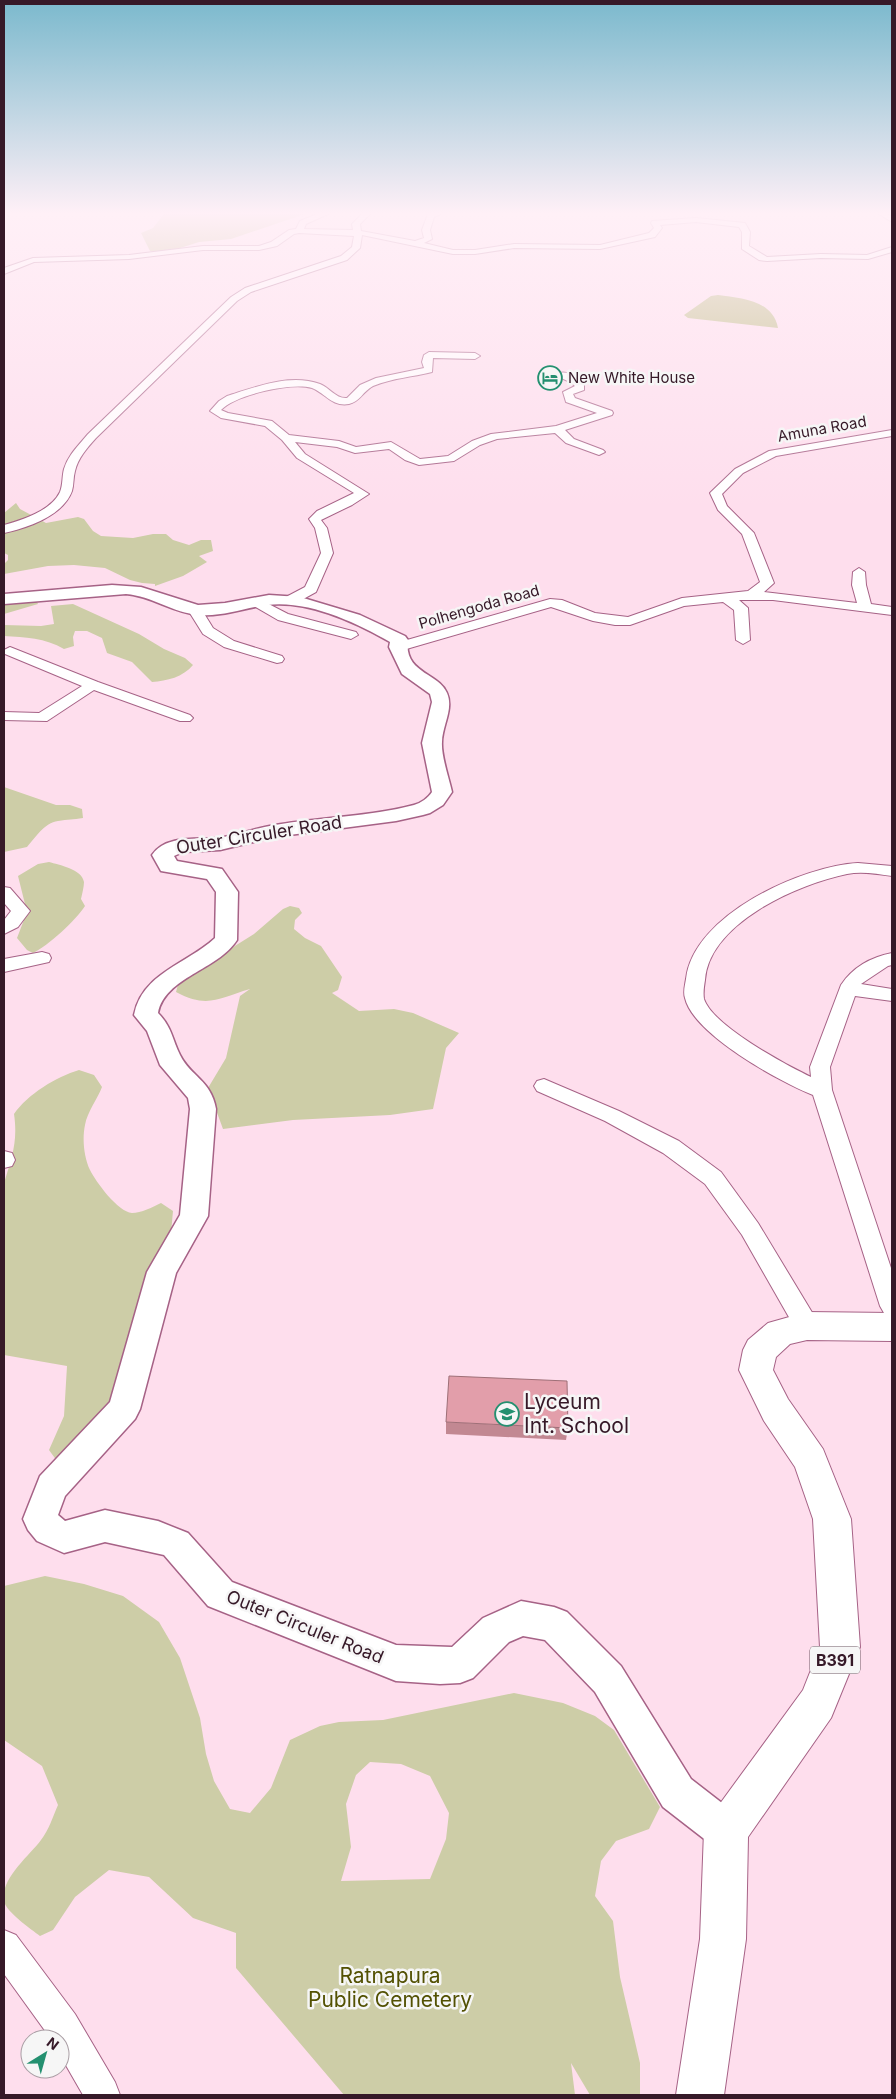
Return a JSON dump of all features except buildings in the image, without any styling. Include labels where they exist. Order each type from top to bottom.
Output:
[{"type":"main road","name":"B391","points":[[726,1831],[817,1704],[840,1647],[832,1519],[810,1460],[776,1410],[756,1370],[760,1350],[780,1333],[807,1326],[892,1327]]},
{"type":"main road","points":[[700,2095],[723,1939],[726,1831]]},
{"type":"street","points":[[4,529],[22,524],[49,510],[60,500],[65,495],[70,469],[76,454],[98,430],[221,312]]},
{"type":"street","points":[[291,600],[311,589],[327,553],[320,528],[315,520],[320,514],[348,503],[353,496],[363,494],[301,456],[286,438],[268,424],[225,416],[215,410],[219,404],[232,397],[250,393],[275,383],[292,382],[317,387],[336,400],[348,401],[356,397],[363,388],[375,382],[429,370],[427,362],[429,355],[475,356]]},
{"type":"street","points":[[286,438],[338,444],[355,450],[391,445],[409,458],[419,462],[450,459],[476,443],[495,436],[557,429],[608,413],[570,400],[568,392],[580,388],[579,384],[563,375]]},
{"type":"street","points":[[557,429],[570,441],[599,452]]},
{"type":"street","name":"Amuna Road","points":[[752,595],[767,582],[748,533],[722,507],[716,493],[739,471],[773,453],[892,433]]},
{"type":"street","points":[[859,572],[865,607]]},
{"type":"street","name":"Outer Circuler Road","points":[[4,599],[118,589],[134,590],[153,595],[195,610],[219,610],[268,600],[291,600],[316,606],[386,632],[399,640],[398,647],[408,670],[438,692],[441,702],[432,743],[442,792],[436,801],[423,809],[396,815],[274,832],[220,844],[182,846],[168,850],[163,855],[169,866],[214,874],[227,892],[226,940],[207,956],[166,981],[147,1004],[146,1015],[158,1028],[169,1059],[202,1096],[203,1109],[194,1216],[162,1272],[124,1409],[52,1487],[40,1519],[49,1530],[64,1537],[105,1526],[158,1537],[176,1544],[220,1594],[396,1663],[440,1666],[460,1665],[496,1630],[521,1618],[554,1624],[608,1679],[677,1793],[726,1831]]},
{"type":"street","name":"Polhengoda Road","points":[[398,647],[550,603],[557,603],[593,617],[615,621],[630,621],[682,602],[752,595],[774,596],[892,611]]},
{"type":"street","points":[[725,597],[741,608],[744,640]]},
{"type":"street","points":[[259,603],[283,617],[351,635]]},
{"type":"street","points":[[195,610],[208,631],[215,636],[229,644],[277,658]]},
{"type":"street","points":[[10,651],[93,685],[185,718]]},
{"type":"street","points":[[4,716],[42,718],[93,685]]},
{"type":"street","points":[[822,1090],[780,1071],[727,1035],[700,1011],[694,999],[696,968],[714,936],[731,920],[770,897],[803,882],[847,869],[871,868],[892,871]]},
{"type":"street","points":[[4,892],[21,911],[4,928]]},
{"type":"street","points":[[4,966],[6,964],[42,958]]},
{"type":"street","points":[[892,959],[882,961],[856,977],[848,989],[820,1067],[822,1090],[892,1306]]},
{"type":"street","points":[[848,989],[892,995]]},
{"type":"street","points":[[544,1086],[612,1116],[671,1147],[713,1178],[750,1229],[807,1326]]},
{"type":"street","points":[[4,1947],[63,2026],[102,2095]]},
{"type":"green space","points":[[16,503],[20,509],[46,523],[78,517],[84,519],[93,531],[101,536],[133,538],[153,534],[166,534],[173,540],[189,545],[201,540],[211,540],[213,551],[199,556],[207,562],[183,576],[155,586],[155,584],[130,580],[105,568],[74,565],[48,566],[4,574],[4,564],[8,560],[8,555],[4,553],[4,513]]},
{"type":"green space","points":[[37,602],[38,604],[4,614],[4,604]]},
{"type":"green space","points":[[73,604],[139,634],[164,649],[185,658],[193,665],[184,673],[174,678],[152,682],[132,662],[107,653],[102,638],[87,631],[75,631],[73,637],[74,646],[64,649],[42,640],[4,636],[4,625],[41,626],[54,624],[51,606]]},
{"type":"green space","points":[[4,787],[56,805],[70,805],[82,809],[83,818],[53,822],[41,831],[27,847],[4,852]]},
{"type":"green space","points":[[49,862],[70,868],[79,874],[84,882],[81,899],[85,906],[61,932],[33,953],[27,950],[17,938],[27,912],[18,876],[38,864]]},
{"type":"green space","points":[[290,906],[299,908],[302,913],[295,920],[294,929],[305,938],[321,946],[342,977],[338,990],[332,993],[359,1011],[394,1009],[413,1013],[459,1033],[446,1048],[433,1109],[390,1115],[293,1120],[223,1129],[208,1088],[226,1058],[240,996],[250,989],[205,1001],[187,997],[176,992],[179,981],[254,934],[283,909]]},
{"type":"green space","points":[[79,1070],[94,1075],[102,1087],[88,1115],[84,1136],[86,1159],[97,1182],[120,1208],[126,1211],[132,1213],[139,1212],[161,1203],[173,1211],[171,1233],[131,1358],[98,1425],[57,1461],[49,1450],[64,1416],[67,1366],[4,1355],[4,1183],[15,1141],[14,1114],[43,1087]]},
{"type":"green space","name":"Ratnapura Public Cemetery","points":[[45,1576],[84,1584],[123,1596],[159,1622],[180,1658],[200,1718],[206,1754],[214,1781],[230,1809],[250,1813],[271,1788],[290,1740],[320,1726],[339,1722],[383,1720],[514,1693],[563,1703],[595,1716],[614,1730],[660,1807],[649,1829],[616,1841],[601,1861],[595,1896],[613,1921],[620,1977],[640,2063],[640,2095],[590,2095],[571,2063],[575,2095],[344,2095],[236,1968],[236,1933],[193,1918],[149,1877],[109,1870],[75,1897],[53,1930],[40,1936],[25,1925],[9,1910],[4,1901],[6,1884],[16,1868],[44,1836],[58,1805],[42,1766],[4,1740],[4,1586]],"holes":[[[370,1762],[401,1764],[430,1776],[449,1813],[446,1839],[430,1879],[341,1881],[351,1847],[346,1804],[356,1775]]]},
{"type":"shaded area","points":[[688,312],[771,312],[778,328],[688,318],[684,315]]},
{"type":"place","name":"New White House","points":[[550,378]]},
{"type":"place","name":"Lyceum Int. School","points":[[507,1414]]}]
